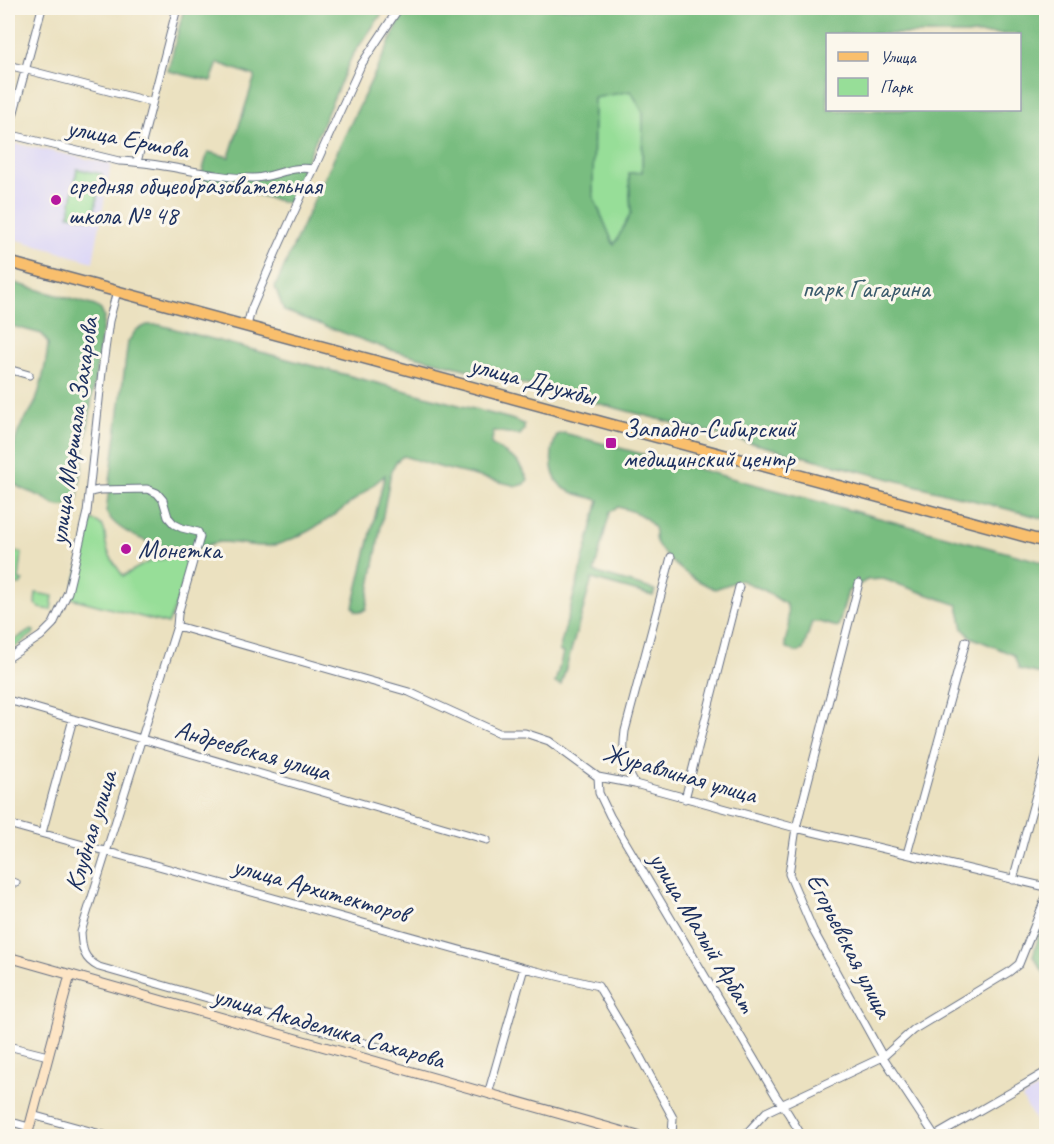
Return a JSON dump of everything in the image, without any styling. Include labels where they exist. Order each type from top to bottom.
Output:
[{"type":"main road","name":"улица Дружбы","points":[[8,262],[1047,542]]},
{"type":"street","points":[[8,134],[42,8]]},
{"type":"street","points":[[136,162],[177,8]]},
{"type":"street","points":[[246,327],[251,310],[313,169],[362,65],[399,8]]},
{"type":"street","points":[[8,65],[151,102]]},
{"type":"street","name":"улица Ершова","points":[[8,134],[118,161],[225,176],[256,178],[300,167],[313,169]]},
{"type":"street","name":"улица Маршала Захарова","points":[[8,658],[41,636],[53,624],[68,592],[90,492],[102,372],[109,321],[117,291]]},
{"type":"street","points":[[8,369],[29,375]]},
{"type":"street","name":"Клубная улица","points":[[90,492],[147,489],[158,493],[163,500],[168,517],[174,524],[198,531],[200,537],[178,614],[177,626],[81,932],[82,947],[89,962],[99,967],[393,1051]]},
{"type":"street","points":[[635,784],[623,760],[625,731],[671,557]]},
{"type":"street","name":"Егорьевская улица","points":[[859,583],[796,828],[789,874],[813,930],[883,1057],[935,1136]]},
{"type":"street","points":[[685,799],[739,587]]},
{"type":"street","name":"Журавлиная улица","points":[[177,626],[409,692],[499,733],[525,733],[549,741],[598,777],[635,784],[796,828],[1047,887]]},
{"type":"street","points":[[907,855],[966,641]]},
{"type":"street","name":"Андреевская улица","points":[[8,700],[488,840]]},
{"type":"street","points":[[42,833],[73,719]]},
{"type":"street","points":[[1013,880],[1047,758]]},
{"type":"street","name":"улица Малый Арбат","points":[[598,777],[599,793],[610,816],[802,1137]]},
{"type":"street","name":"улица Архитекторов","points":[[8,824],[524,968],[598,986],[673,1118],[672,1137]]},
{"type":"street","points":[[8,880],[16,883]]},
{"type":"street","points":[[744,1137],[766,1112],[883,1057],[913,1030],[1009,972],[1019,964],[1047,897]]},
{"type":"street","name":"улица Академика Сахарова","points":[[8,957],[638,1137]]},
{"type":"street","points":[[488,1094],[524,968]]},
{"type":"street","points":[[8,1121],[28,1132],[70,975]]},
{"type":"street","points":[[8,1046],[48,1056]]},
{"type":"street","points":[[935,1136],[1047,1072]]},
{"type":"street","points":[[32,1115],[108,1137]]},
{"type":"shaded area","name":"средняя общеобразовательная школа № 48","points":[[8,142],[111,164],[93,262],[8,237]]},
{"type":"shaded area","points":[[1046,1084],[1046,1136],[1044,1136],[1022,1098]]},
{"type":"green space","points":[[184,8],[386,8],[352,56],[288,203],[200,180],[208,152],[229,157],[255,76],[218,63],[211,81],[168,71]]},
{"type":"green space","name":"парк Гагарина","points":[[406,8],[1046,8],[1046,519],[387,349],[284,311],[275,287]],"holes":[[[631,91],[643,113],[642,172],[629,173],[631,213],[614,245],[593,196],[594,98]]]},
{"type":"green space","points":[[631,91],[643,113],[642,173],[629,174],[631,213],[614,246],[593,196],[594,98]]},
{"type":"green space","points":[[77,169],[102,174],[93,219],[69,215]]},
{"type":"green space","points":[[8,281],[95,306],[101,310],[104,317],[77,501],[70,505],[54,505],[22,489],[11,480],[11,462],[17,437],[37,398],[48,343],[42,334],[8,325]]},
{"type":"green space","points":[[147,325],[160,325],[524,424],[524,430],[520,435],[494,431],[491,444],[517,461],[528,479],[525,484],[517,486],[403,456],[391,471],[366,609],[361,612],[356,611],[353,607],[385,475],[349,505],[323,522],[296,537],[275,545],[260,546],[222,542],[185,550],[159,546],[146,541],[121,528],[106,512],[128,342],[136,330]]},
{"type":"green space","points":[[564,433],[1046,563],[1046,679],[1041,674],[1019,669],[1014,655],[971,637],[963,629],[958,605],[883,579],[867,580],[848,591],[838,627],[812,622],[803,650],[797,652],[786,648],[785,642],[789,628],[787,605],[764,590],[740,580],[715,589],[698,581],[674,564],[661,550],[655,540],[655,531],[651,523],[643,516],[618,507],[610,512],[594,572],[655,590],[653,596],[592,579],[561,685],[555,683],[563,653],[559,651],[599,500],[567,490],[556,480],[552,465],[554,442],[557,435]]},
{"type":"green space","points":[[91,520],[104,528],[109,554],[123,576],[148,562],[191,553],[179,597],[168,624],[71,598]]},
{"type":"green space","points":[[8,551],[22,553],[19,580],[23,581],[20,585],[13,584],[8,575]]},
{"type":"green space","points":[[36,593],[53,596],[51,610],[39,608],[35,603]]},
{"type":"green space","points":[[31,630],[34,631],[33,634],[9,651],[8,644]]},
{"type":"green space","points":[[1046,909],[1046,976],[1033,956]]},
{"type":"place","name":"средняя общеобразовательная школа № 48","points":[[56,200]]},
{"type":"place","name":"Западно-Сибирский медицинский центр","points":[[611,443]]},
{"type":"place","name":"Монетка","points":[[126,549]]}]
